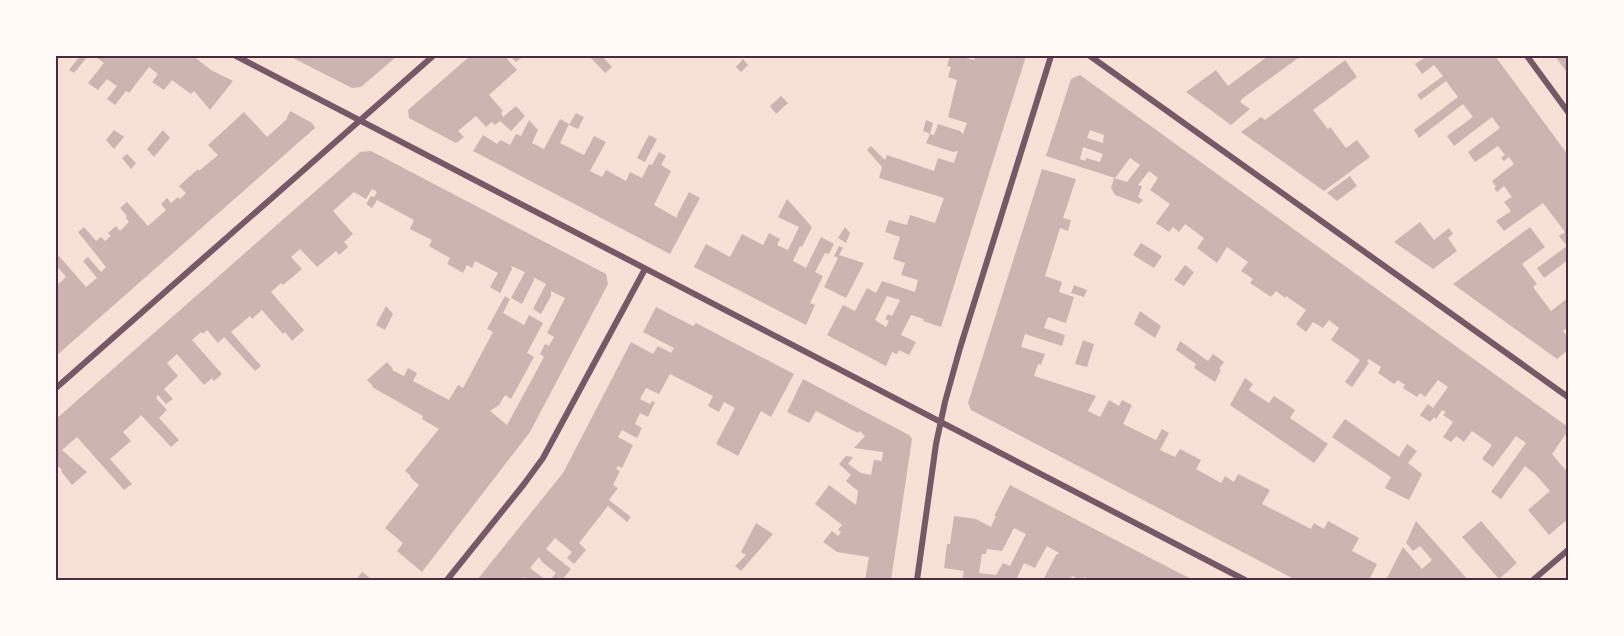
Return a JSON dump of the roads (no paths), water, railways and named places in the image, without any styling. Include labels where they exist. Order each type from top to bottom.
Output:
[{"type":"street","points":[[236,56],[1245,580]]},
{"type":"street","points":[[56,388],[433,56]]},
{"type":"street","points":[[917,580],[940,422],[960,348],[1051,56]]},
{"type":"street","points":[[1090,56],[1569,397]]},
{"type":"street","points":[[1527,56],[1569,112]]},
{"type":"street","points":[[447,580],[543,458],[645,269]]},
{"type":"street","points":[[1533,580],[1569,550]]}]
